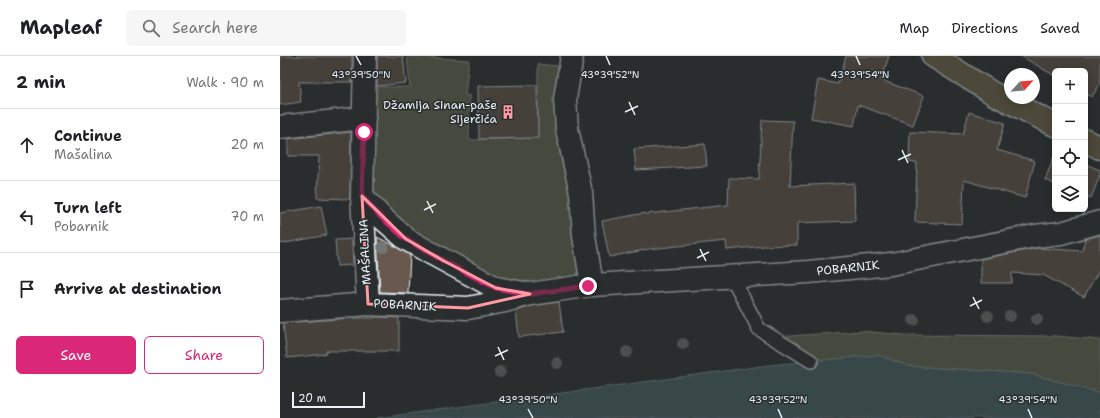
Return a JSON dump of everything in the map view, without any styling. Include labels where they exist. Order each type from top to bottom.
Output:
[{"type":"main road","points":[[933,56],[994,94],[1052,123]]},
{"type":"main road","points":[[1088,142],[1100,148]]},
{"type":"street","name":"MAŠALINA","points":[[365,56],[362,196],[368,304]]},
{"type":"street","points":[[572,56],[565,99],[567,129],[581,193],[584,236],[592,285]]},
{"type":"street","points":[[280,127],[364,118]]},
{"type":"street","name":"POBARNIK","points":[[362,196],[381,217],[406,239],[433,255],[496,288],[530,294]]},
{"type":"street","name":"POBARNIK","points":[[280,312],[368,304],[468,308],[505,301],[530,294],[592,285],[808,272],[891,264],[1035,236],[1061,233],[1100,222]]},
{"type":"lane","points":[[732,277],[759,329],[811,361]]},
{"type":"highlighted area","points":[[362,196],[406,239],[496,288],[530,294],[468,308],[368,304]]},
{"type":"green space","points":[[407,56],[469,60],[465,95],[470,96],[469,140],[538,138],[538,64],[566,67],[588,286],[496,288],[362,196],[364,87],[410,87]]},
{"type":"green space","points":[[862,331],[903,335],[1055,336],[1100,340],[1100,393],[1031,374],[907,366],[878,355],[825,360],[802,354],[776,337]]},
{"type":"water","points":[[878,355],[908,366],[1031,374],[1100,393],[1100,418],[377,418],[769,365]]},
{"type":"building","points":[[280,56],[352,56],[352,82],[299,82],[301,102],[280,105]]},
{"type":"building","points":[[377,56],[403,56],[406,83],[377,86]]},
{"type":"building","points":[[846,56],[889,56],[881,80],[924,96],[913,125],[858,105],[854,126],[811,118],[818,80],[838,84]]},
{"type":"building","points":[[1021,56],[1100,56],[1100,83],[1092,97],[1088,95],[1088,68],[1052,68],[1052,74]]},
{"type":"building","name":"Džamija Sinan-paše Sijerčića","points":[[537,85],[538,138],[479,139],[478,86]]},
{"type":"building","points":[[969,112],[1005,123],[997,150],[1035,161],[1025,198],[964,180],[962,224],[915,222],[917,163],[909,162],[910,132],[963,134]]},
{"type":"building","points":[[762,120],[793,121],[790,186],[854,183],[855,221],[797,223],[797,245],[764,246],[727,250],[726,241],[649,249],[609,257],[602,221],[645,213],[728,205],[729,178],[759,179]]},
{"type":"building","points":[[351,132],[350,199],[317,198],[319,156],[288,156],[288,139]]},
{"type":"building","points":[[705,144],[707,166],[636,170],[634,149]]},
{"type":"building","points":[[1052,162],[1052,183],[1045,180]]},
{"type":"building","points":[[1088,165],[1100,170],[1100,175],[1091,198],[1088,197]]},
{"type":"building","points":[[321,206],[327,235],[280,244],[280,213]]},
{"type":"building","points":[[1100,235],[1100,268],[1084,297],[1043,275],[1012,273],[1012,283],[981,283],[981,259],[1038,248],[1082,251],[1085,239]]},
{"type":"building","points":[[377,237],[410,255],[408,293],[380,292]]},
{"type":"building","points":[[352,239],[353,265],[337,266],[335,240]]},
{"type":"building","points":[[559,302],[563,332],[519,337],[516,311],[533,306]]},
{"type":"building","points":[[374,317],[399,318],[399,351],[326,351],[326,354],[287,358],[283,323]]},
{"type":"place","name":"Džamija Sinan-paše Sijerčića","points":[[508,112]]},
{"type":"route","points":[[364,132],[362,196],[381,217],[406,239],[496,288],[530,294],[588,286]]}]
